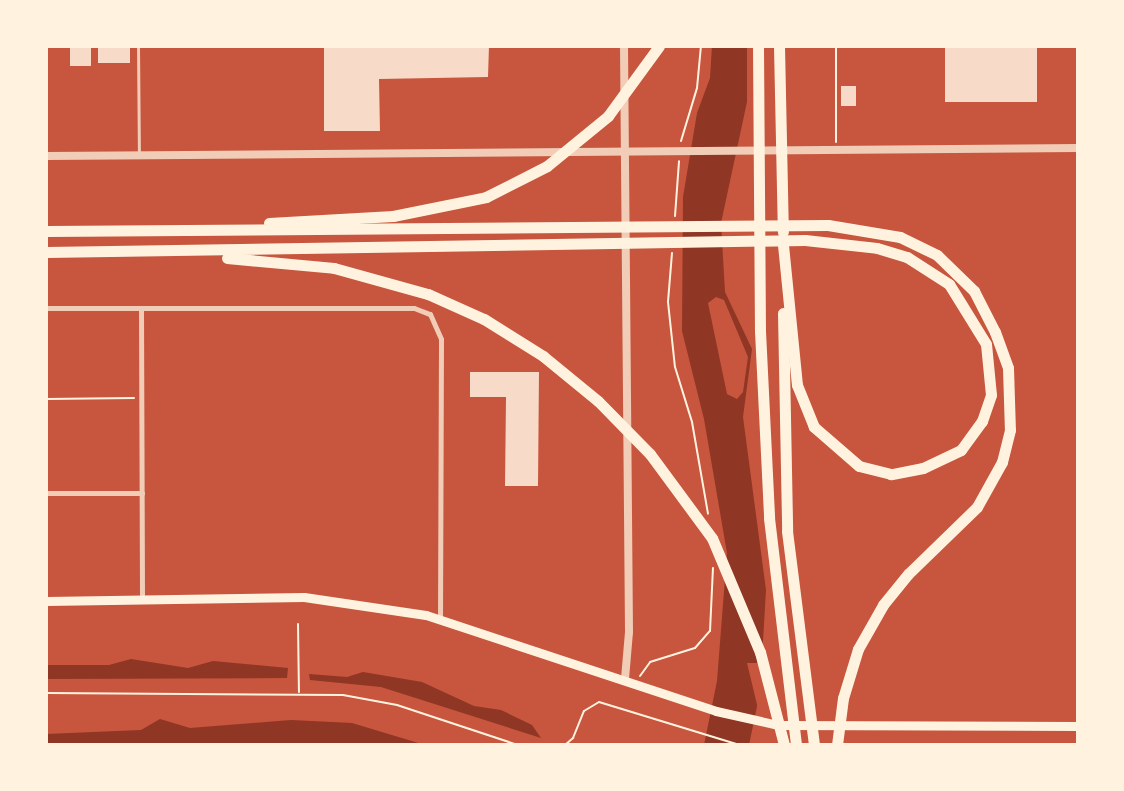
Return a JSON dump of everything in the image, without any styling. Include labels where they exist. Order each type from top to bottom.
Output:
[{"type":"highway","points":[[130,230],[392,216],[447,208],[486,197],[547,166],[608,116],[659,46]]},
{"type":"highway","points":[[758,46],[760,331],[769,518],[796,745]]},
{"type":"highway","points":[[779,46],[787,531],[814,745]]},
{"type":"highway","points":[[46,231],[828,225],[871,230],[937,255],[974,291],[1008,368],[1010,430],[1002,462],[977,507],[883,606],[858,649],[843,698],[837,745]]},
{"type":"highway","points":[[46,253],[805,240],[877,248],[907,257],[949,284],[986,344],[991,395],[982,421],[961,450],[923,468],[891,474],[859,466],[814,427],[797,385],[783,244]]},
{"type":"highway","points":[[46,253],[267,260],[383,279],[484,318],[543,356],[598,401],[650,454],[712,538],[735,587],[770,685],[784,745]]},
{"type":"main road","points":[[46,601],[304,597],[440,620],[660,692],[778,726],[1078,726]]},
{"type":"street","points":[[624,46],[629,632],[625,679]]},
{"type":"street","points":[[46,156],[625,150],[1078,148]]},
{"type":"street","points":[[46,308],[414,308],[430,314],[440,339],[440,620]]},
{"type":"street","points":[[141,308],[142,600]]},
{"type":"street","points":[[46,493],[142,493]]},
{"type":"lane","points":[[138,46],[138,155]]},
{"type":"path","points":[[681,145],[697,88],[700,46]]},
{"type":"path","points":[[836,46],[836,149]]},
{"type":"path","points":[[675,219],[680,154]]},
{"type":"path","points":[[673,246],[668,302],[675,367],[692,422],[708,524]]},
{"type":"path","points":[[46,398],[141,398]]},
{"type":"path","points":[[638,678],[650,662],[695,648],[710,631],[712,561]]},
{"type":"path","points":[[298,624],[299,693]]},
{"type":"path","points":[[46,693],[299,693],[397,704],[518,745]]},
{"type":"path","points":[[565,745],[573,738],[584,711],[599,702],[740,745]]},
{"type":"shaded area","points":[[712,46],[759,46],[721,223],[725,292],[752,349],[743,417],[766,590],[760,692],[749,745],[704,745],[717,681],[727,553],[704,419],[682,331],[683,197],[697,113],[710,78]],"holes":[[[716,297],[724,300],[748,357],[743,392],[737,399],[727,394],[708,303]]]},
{"type":"shaded area","points":[[131,659],[188,668],[213,661],[288,668],[287,678],[46,679],[46,665],[109,665]]},
{"type":"shaded area","points":[[363,672],[422,682],[474,706],[501,710],[532,725],[541,738],[381,687],[310,680],[309,674],[347,677]]},
{"type":"shaded area","points":[[160,719],[190,728],[291,720],[352,723],[425,745],[46,745],[46,734],[141,730]]},
{"type":"pier","points":[[747,46],[761,46],[761,57],[747,119]]},
{"type":"pier","points":[[747,663],[764,663],[759,713]]},
{"type":"building","points":[[70,46],[91,46],[91,66],[70,66]]},
{"type":"building","points":[[98,46],[130,46],[130,63],[98,63]]},
{"type":"building","points":[[324,46],[489,46],[488,77],[379,79],[380,131],[324,131]]},
{"type":"building","points":[[945,46],[1037,46],[1037,102],[945,102]]},
{"type":"building","points":[[841,86],[856,86],[856,106],[841,106]]},
{"type":"building","points":[[470,372],[539,372],[538,486],[505,486],[506,397],[470,397]]}]
